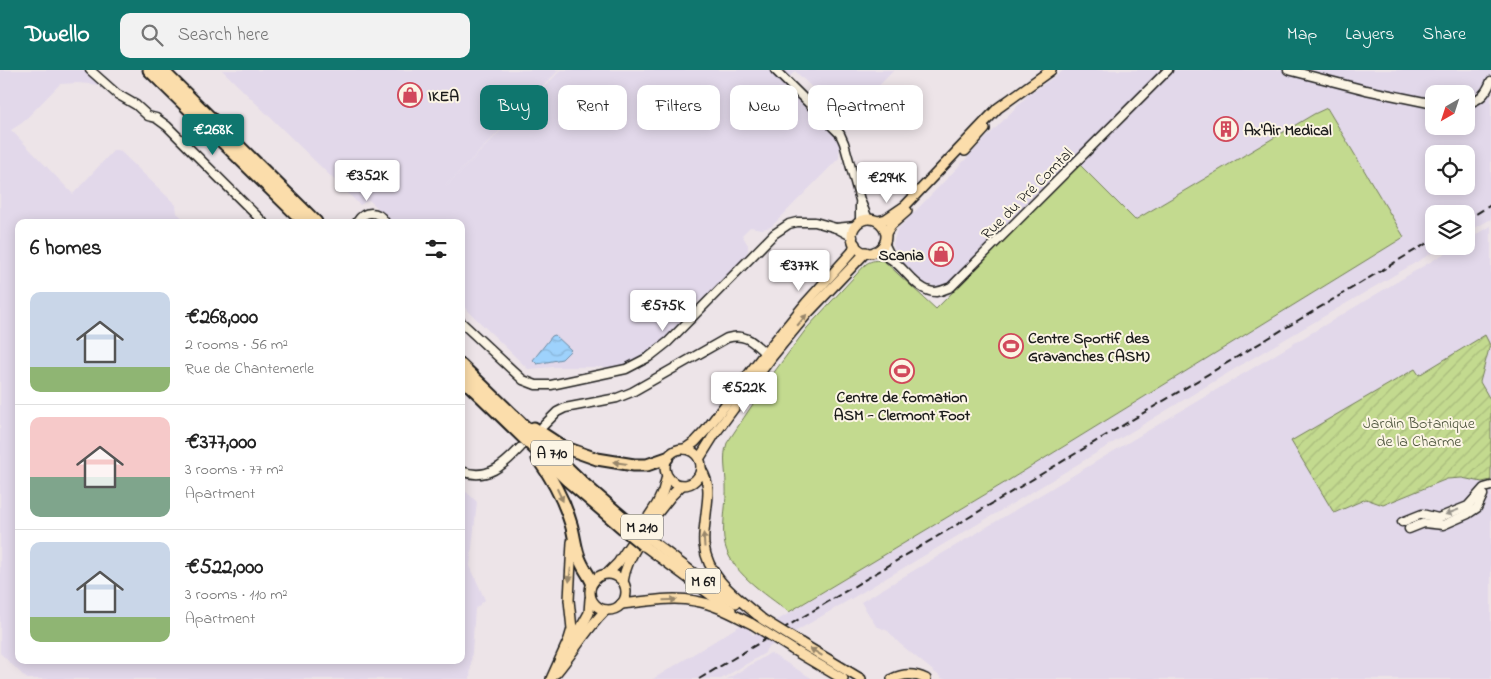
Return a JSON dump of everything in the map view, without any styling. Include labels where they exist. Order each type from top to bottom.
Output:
[{"type":"highway","points":[[149,70],[301,219]]},
{"type":"highway","points":[[162,70],[313,219]]},
{"type":"highway","points":[[466,377],[511,406],[529,425],[563,447],[597,459],[634,465],[647,465],[667,458]]},
{"type":"highway","name":"A 710","points":[[466,377],[512,427],[566,479],[646,542]]},
{"type":"highway","name":"A 710","points":[[466,377],[586,486],[633,532]]},
{"type":"highway","points":[[512,427],[548,473],[558,489],[572,527],[581,562],[592,582]]},
{"type":"main road","points":[[865,222],[886,219],[905,206],[998,108],[1051,70]]},
{"type":"main road","points":[[762,619],[720,581],[708,560],[704,546],[704,534],[709,488],[707,478],[700,464],[696,454],[685,449],[675,450],[667,458],[665,464],[667,476],[670,480],[687,485],[697,479],[700,464],[714,435],[771,358],[808,313],[870,252],[884,243],[891,225],[911,207],[1023,89]]},
{"type":"main road","points":[[865,222],[884,229],[886,234]]},
{"type":"main road","points":[[685,449],[706,430],[806,303],[852,252],[854,240],[865,222]]},
{"type":"main road","points":[[854,240],[858,248],[870,252]]},
{"type":"main road","name":"M 210","points":[[608,573],[618,563],[657,504],[667,476]]},
{"type":"main road","name":"M 210","points":[[623,582],[629,559],[661,508],[682,485]]},
{"type":"main road","points":[[551,679],[572,629],[569,587],[572,561],[572,527]]},
{"type":"main road","name":"M 69","points":[[646,542],[713,588],[861,679]]},
{"type":"main road","name":"M 69","points":[[646,542],[709,594],[752,624],[843,679]]},
{"type":"main road","points":[[551,679],[589,613],[590,587],[598,576],[608,573],[619,577],[623,582],[626,593],[621,604]]},
{"type":"main road","points":[[590,598],[597,606],[606,610],[612,610],[621,604],[657,601],[695,601],[723,610],[752,624]]},
{"type":"main road","points":[[551,679],[568,659],[589,627],[606,610]]},
{"type":"main road","points":[[892,679],[907,674],[919,675],[926,679]]},
{"type":"street","points":[[90,70],[116,94],[136,105],[148,116],[156,118],[167,126],[259,219]]},
{"type":"street","points":[[775,70],[840,134],[844,143],[865,222],[836,228]]},
{"type":"street","name":"Rue du Pré Comtal","points":[[870,252],[884,254],[912,279],[928,290],[934,292],[942,291],[951,286],[1168,70]]},
{"type":"street","points":[[1288,70],[1375,92],[1425,102]]},
{"type":"street","points":[[1475,101],[1484,95],[1491,81]]},
{"type":"street","points":[[360,219],[364,215],[373,213],[381,216],[383,219]]},
{"type":"street","points":[[465,326],[517,375],[529,383],[540,386],[551,385],[618,372],[639,364],[664,346],[782,228],[797,222],[807,221],[836,228],[854,240]]},
{"type":"street","name":"Rue du Pré Comtal","points":[[884,243],[895,263]]},
{"type":"street","points":[[543,426],[565,408],[617,398],[632,392],[727,338],[744,337],[765,353]]},
{"type":"street","points":[[465,473],[480,474],[493,471],[506,463],[520,448]]},
{"type":"street","points":[[1402,522],[1422,514],[1438,518],[1468,506],[1484,488],[1491,487]]},
{"type":"street","points":[[1409,529],[1424,523],[1443,525],[1468,514],[1477,508],[1482,496],[1491,487]]},
{"type":"shaded area","points":[[0,70],[85,70],[100,85],[60,84],[22,123],[11,130],[73,194],[113,151],[120,151],[176,205],[177,213],[184,219],[15,219],[15,664],[465,664],[465,491],[477,502],[470,566],[485,600],[475,609],[470,679],[27,679],[0,653]]},
{"type":"shaded area","points":[[222,70],[559,70],[544,85],[480,85],[480,130],[500,130],[439,193],[501,130],[548,130],[548,85],[546,85],[561,70],[894,70],[880,85],[810,85],[795,71],[784,83],[786,85],[730,85],[730,130],[798,130],[798,98],[808,108],[808,130],[829,130],[840,144],[839,158],[771,227],[762,229],[750,227],[742,235],[748,245],[748,251],[744,258],[702,300],[685,299],[678,305],[681,312],[681,320],[662,343],[633,362],[618,367],[528,369],[465,308],[465,219],[390,219],[369,200],[360,205]]},
{"type":"shaded area","points":[[1064,70],[1491,70],[1491,219],[1475,228],[1475,205],[1425,205],[1425,255],[1429,255],[766,649],[765,653],[721,679],[653,679],[744,623],[753,635],[1404,237],[1327,108],[1135,220],[1074,158],[949,283],[936,287],[923,282],[897,257],[893,244],[897,230],[1027,96]]},
{"type":"shaded area","points":[[1491,226],[1491,401],[1480,382],[1490,345],[1419,375],[1415,370],[1334,513],[1367,499],[1383,505],[1447,479],[1462,478],[1482,482],[1486,493],[1491,492],[1491,679],[943,679],[899,643],[888,631],[876,626],[861,602],[1442,255],[1475,255],[1475,236]]},
{"type":"shaded area","points":[[770,653],[813,679],[727,679],[764,657]]},
{"type":"green space","name":"Centre Sportif des Gravanches (ASM)","points":[[1327,108],[1404,237],[1006,482],[789,612],[749,581],[732,561],[724,539],[726,492],[724,459],[727,443],[775,371],[807,328],[866,264],[884,261],[936,309],[1079,164],[1135,220]]},
{"type":"green space","name":"Jardin Botanique de la Charme","points":[[1485,335],[1490,345],[1480,382],[1491,401],[1491,480],[1482,482],[1462,478],[1447,479],[1383,505],[1366,499],[1334,513],[1291,441],[1415,369],[1419,375]]},
{"type":"water","points":[[555,335],[571,350],[562,359],[537,364],[533,360],[552,336]]},
{"type":"railway","points":[[1475,215],[1491,205]]},
{"type":"railway","points":[[699,679],[1425,244]]},
{"type":"place","name":"IKEA","points":[[410,95]]},
{"type":"place","name":"Ax'Air Medical","points":[[1226,129]]},
{"type":"place","name":"Scania","points":[[941,254]]},
{"type":"place","name":"Centre Sportif des Gravanches (ASM)","points":[[1011,346]]},
{"type":"place","name":"Centre de formation ASM - Clermont Foot","points":[[902,371]]}]
